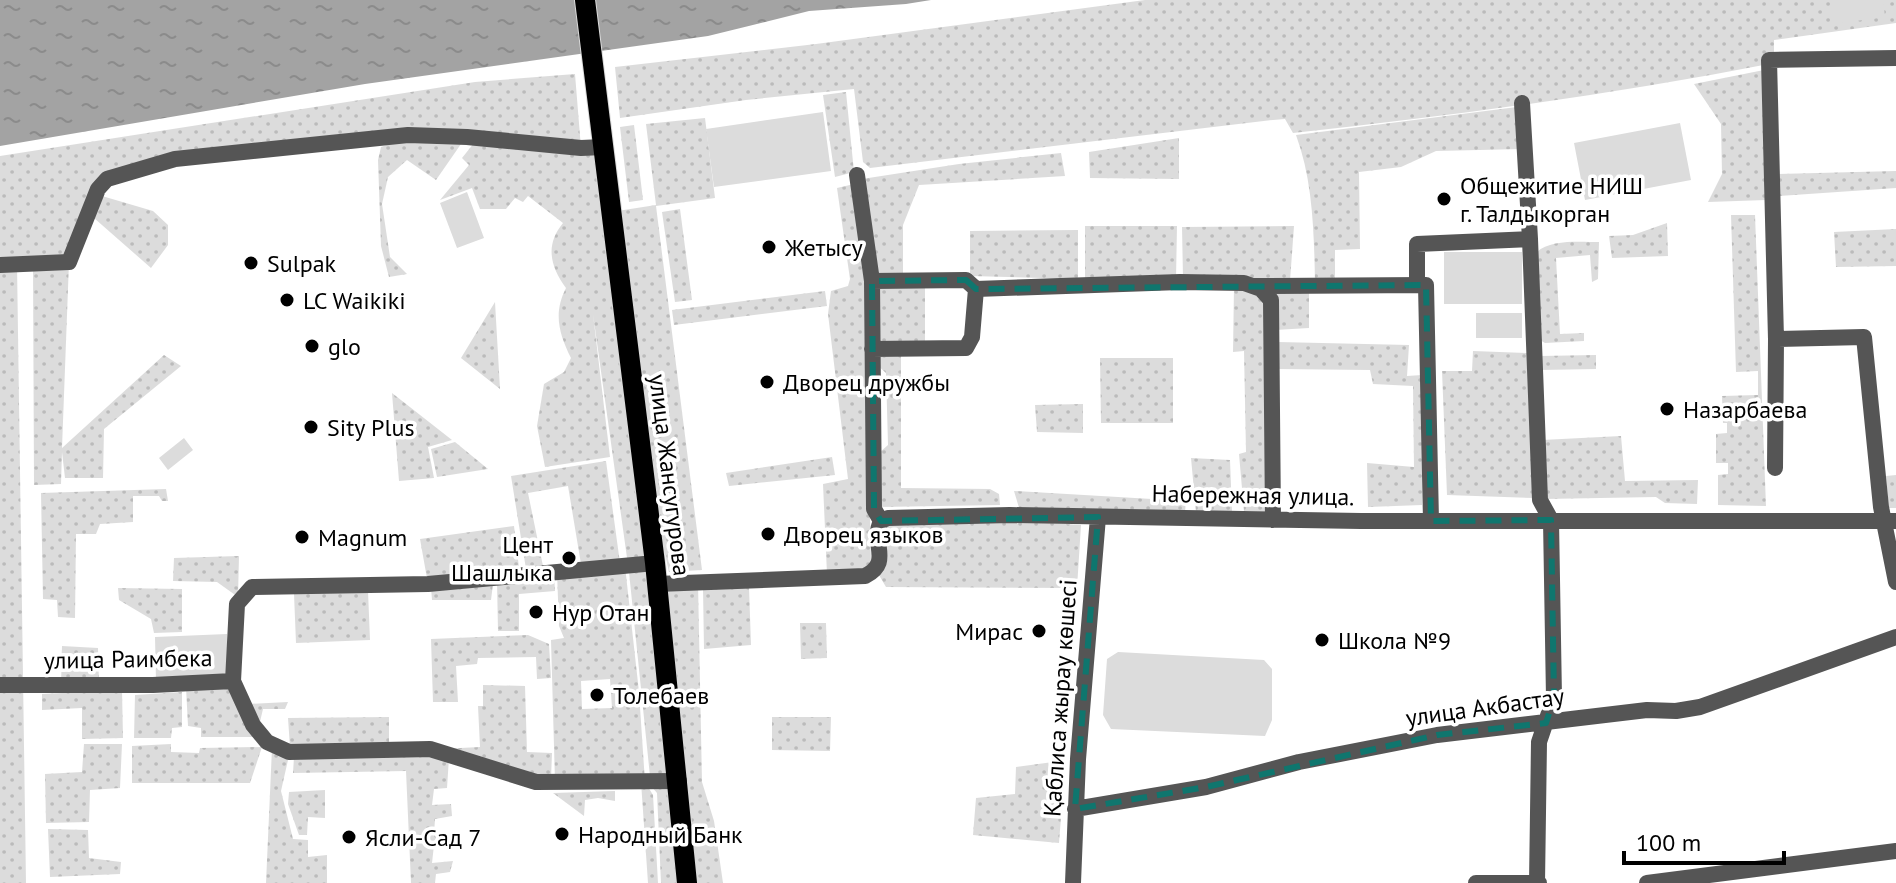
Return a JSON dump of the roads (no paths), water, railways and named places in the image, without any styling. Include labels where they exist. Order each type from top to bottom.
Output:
[{"type":"main road","name":"улица Жансугурова","points":[[585,0],[656,574],[687,883]]},
{"type":"street","points":[[1775,468],[1776,339],[1769,60],[1896,58]]},
{"type":"street","points":[[1477,883],[1538,883],[1539,742],[1554,698],[1551,520],[1540,500],[1522,103]]},
{"type":"street","points":[[0,265],[69,262],[98,189],[107,179],[175,159],[408,135],[603,147]]},
{"type":"street","points":[[656,574],[865,576],[876,570],[880,560],[877,529],[881,521],[874,509],[872,281],[857,175]]},
{"type":"street","points":[[1417,285],[1417,244],[1530,239]]},
{"type":"street","points":[[872,281],[966,280],[976,289],[1180,282],[1244,283],[1261,289],[1271,300],[1273,520]]},
{"type":"street","points":[[1253,286],[1426,285],[1431,521]]},
{"type":"street","points":[[872,349],[966,348],[972,337],[976,289]]},
{"type":"street","points":[[1776,339],[1864,337],[1896,582]]},
{"type":"street","name":"Набережная улица.","points":[[881,521],[888,518],[1010,515],[1273,520],[1890,521]]},
{"type":"street","name":"Қаблиса жырау көшесі","points":[[1073,883],[1075,809],[1098,517]]},
{"type":"street","name":"улица Раимбека","points":[[0,685],[153,685],[233,681],[237,604],[252,587],[428,584],[656,574]]},
{"type":"street","name":"улица Акбастау","points":[[1075,809],[1206,787],[1299,762],[1437,735],[1647,710],[1676,711],[1700,707],[1896,637]]},
{"type":"street","points":[[233,681],[253,725],[267,742],[289,752],[430,749],[536,782],[679,781]]},
{"type":"street","points":[[1647,883],[1896,851]]},
{"type":"water","points":[[0,0],[931,0],[809,11],[708,36],[365,84],[0,146]]},
{"type":"place","name":"Общежитие НИШ г. Талдыкорган","points":[[1444,199]]},
{"type":"place","name":"Жетысу","points":[[769,247]]},
{"type":"place","name":"Sulpak","points":[[251,263]]},
{"type":"place","name":"LC Waikiki","points":[[287,300]]},
{"type":"place","name":"glo","points":[[312,346]]},
{"type":"place","name":"Дворец дружбы","points":[[767,382]]},
{"type":"place","name":"Назарбаева","points":[[1667,409]]},
{"type":"place","name":"Sity Plus","points":[[311,427]]},
{"type":"place","name":"Дворец языков","points":[[768,534]]},
{"type":"place","name":"Magnum","points":[[302,537]]},
{"type":"place","name":"Цент Шашлыка","points":[[569,558]]},
{"type":"place","name":"Нур Отан","points":[[536,612]]},
{"type":"place","name":"Мирас","points":[[1039,631]]},
{"type":"place","name":"Школа №9","points":[[1322,640]]},
{"type":"place","name":"Толебаев","points":[[597,695]]},
{"type":"place","name":"Народный Банк","points":[[562,834]]},
{"type":"place","name":"Ясли-Сад 7","points":[[349,837]]}]
